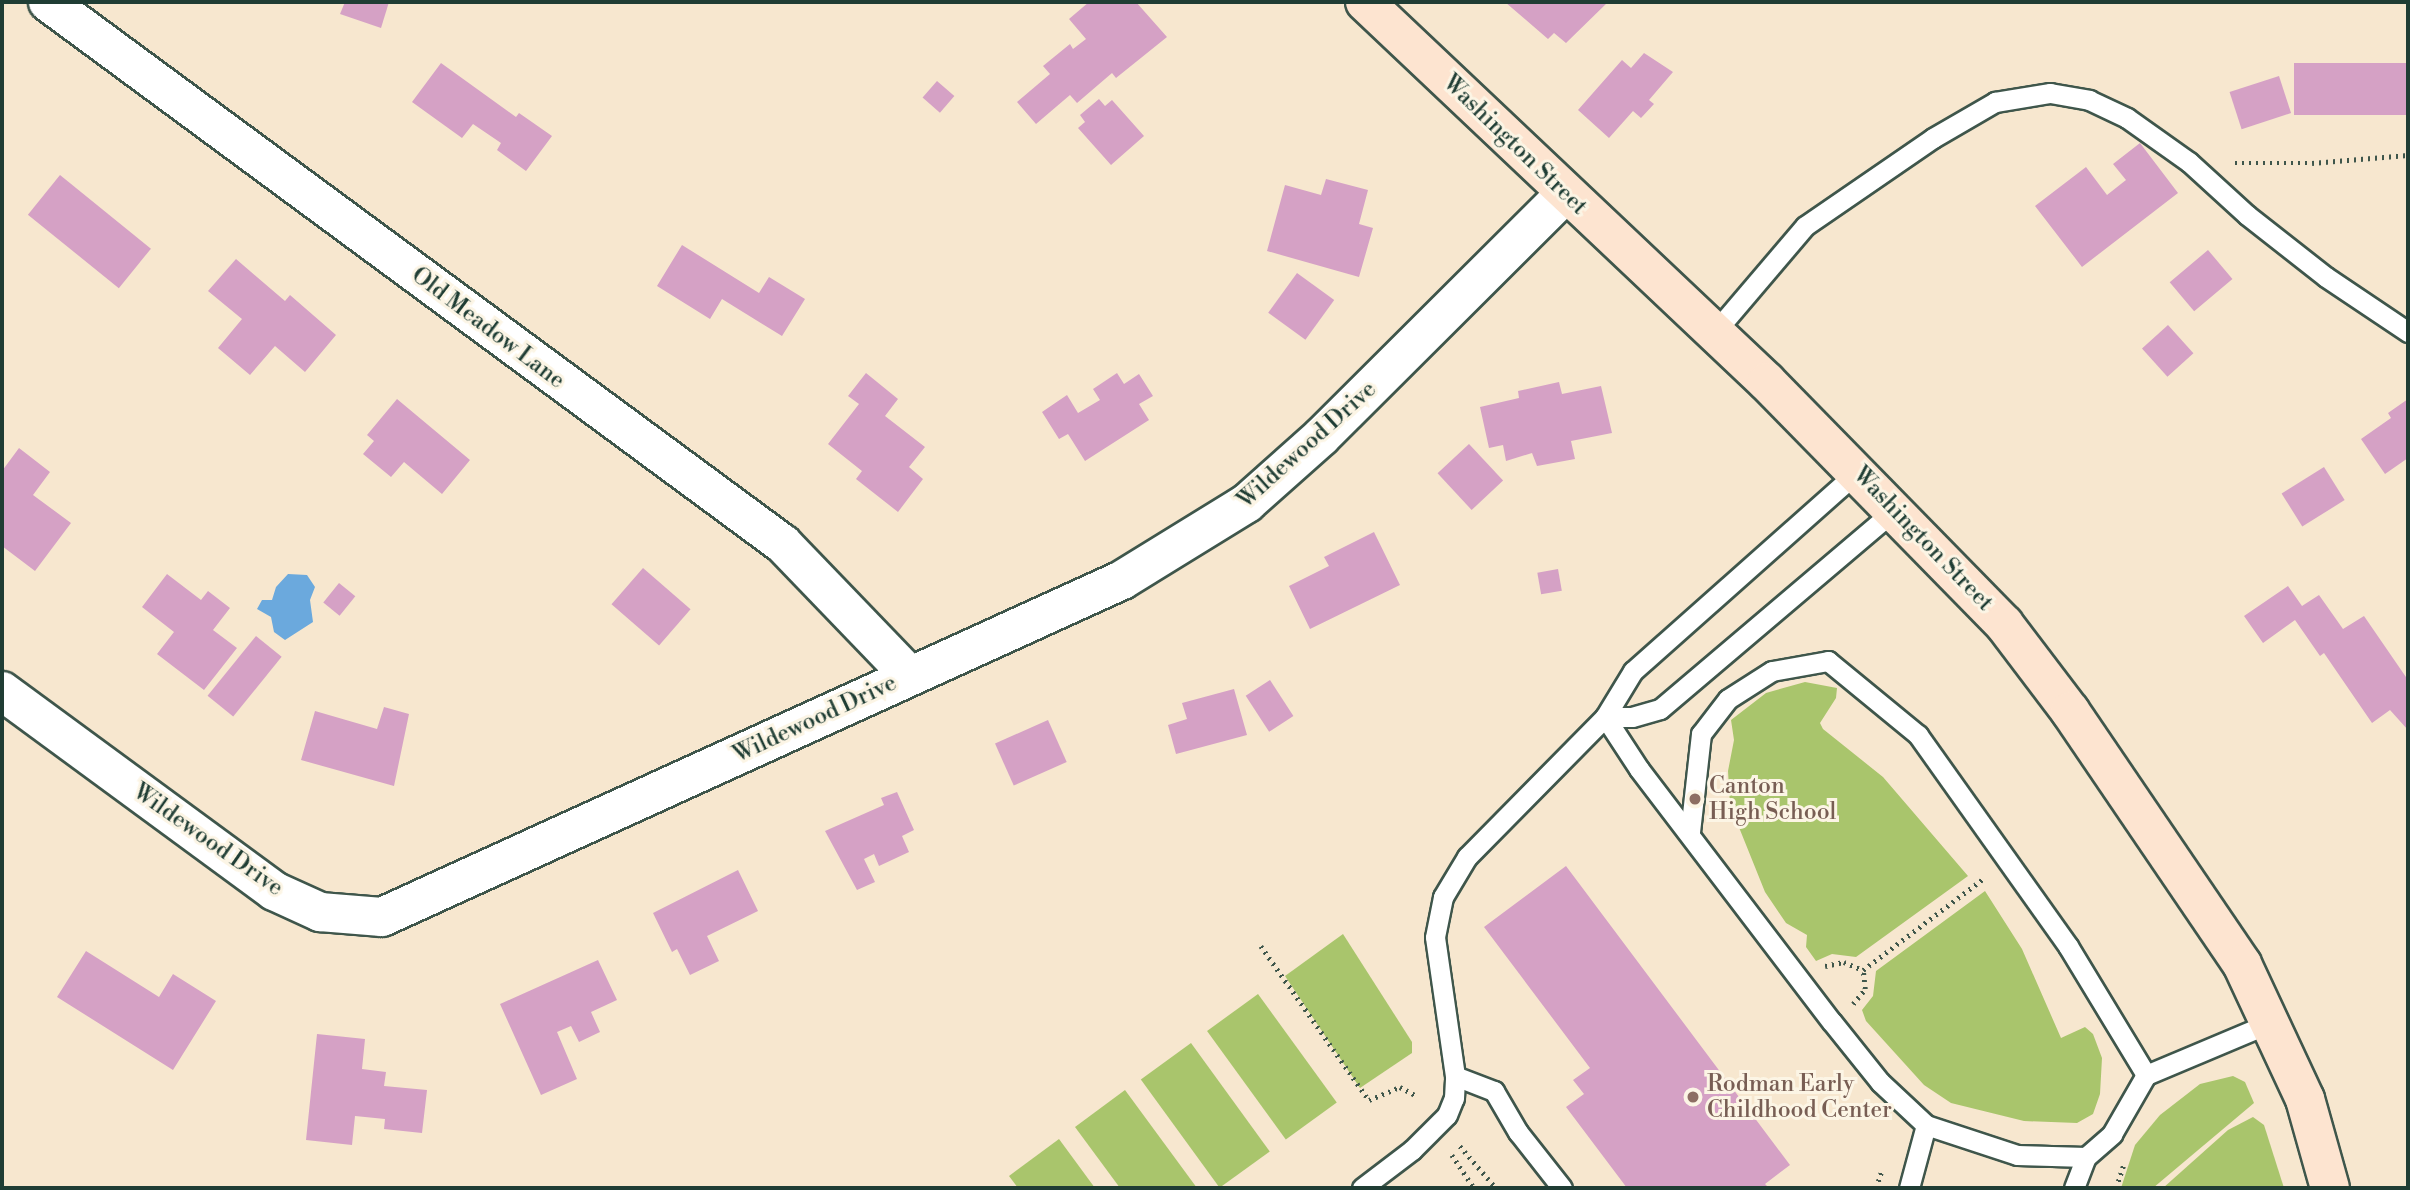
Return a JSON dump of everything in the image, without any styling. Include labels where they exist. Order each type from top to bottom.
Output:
[{"type":"main road","name":"Washington Street","points":[[1365,2],[1858,471],[2004,624],[2070,711],[2210,913],[2272,1022],[2305,1099],[2330,1188]]},
{"type":"street","name":"Old Meadow Lane","points":[[48,2],[783,544],[909,675]]},
{"type":"street","name":"Wildewood Drive","points":[[2,691],[274,891],[320,912],[382,917],[1122,580],[1247,503],[1321,437],[1565,194]]},
{"type":"lane","points":[[1714,333],[1805,226],[1933,138],[1995,102],[2050,93],[2089,100],[2127,118],[2189,162],[2257,223],[2408,332]]},
{"type":"lane","points":[[1362,1188],[1447,1115],[1454,1098],[1455,1076],[1435,937],[1443,897],[1467,857],[1605,717],[1633,671],[1858,471]]},
{"type":"lane","points":[[1605,717],[1632,718],[1660,709],[1895,510]]},
{"type":"lane","points":[[1690,832],[1701,734],[1728,699],[1772,671],[1828,661],[1918,735],[2068,946],[2146,1075]]},
{"type":"lane","points":[[1605,717],[1639,769],[1690,832],[1832,1022],[1880,1082],[1926,1125],[2017,1155],[2086,1157]]},
{"type":"lane","points":[[2074,1188],[2086,1157],[2112,1133],[2146,1075],[2272,1022]]},
{"type":"lane","points":[[1455,1076],[1494,1091],[1518,1132],[1562,1188]]},
{"type":"lane","points":[[1909,1188],[1926,1125]]},
{"type":"path","points":[[2189,162],[2312,163],[2408,155]]},
{"type":"path","points":[[1832,1022],[1860,998],[1865,989],[1863,970],[2007,860]]},
{"type":"path","points":[[1261,946],[1369,1100],[1400,1087],[1417,1096]]},
{"type":"path","points":[[1474,1188],[1450,1156],[1462,1144],[1496,1188]]},
{"type":"path","points":[[2116,1188],[2126,1158]]},
{"type":"green space","points":[[1805,682],[1837,688],[1836,698],[1820,723],[1823,729],[1883,777],[1968,876],[1856,957],[1832,954],[1816,961],[1806,947],[1807,935],[1786,923],[1765,892],[1730,805],[1728,771],[1734,740],[1731,720],[1766,693]]},
{"type":"green space","points":[[1985,891],[2022,949],[2061,1038],[2085,1027],[2093,1034],[2102,1058],[2100,1094],[2093,1114],[2077,1123],[2024,1121],[1951,1103],[1924,1085],[1866,1021],[1862,1010],[1873,996],[1876,971]]},
{"type":"green space","points":[[1343,934],[1412,1042],[1412,1053],[1360,1088],[1285,976]]},
{"type":"green space","points":[[1258,994],[1337,1102],[1286,1139],[1207,1031]]},
{"type":"green space","points":[[1191,1043],[1270,1151],[1220,1188],[1141,1079]]},
{"type":"green space","points":[[2233,1076],[2245,1082],[2254,1103],[2153,1188],[2121,1188],[2135,1145],[2160,1115],[2200,1084]]},
{"type":"green space","points":[[1125,1090],[1197,1188],[1120,1188],[1075,1127]]},
{"type":"green space","points":[[2253,1117],[2264,1125],[2284,1188],[2163,1188],[2228,1130]]},
{"type":"green space","points":[[1059,1139],[1095,1188],[1018,1188],[1009,1176]]},
{"type":"water","points":[[288,574],[307,575],[315,587],[310,600],[313,622],[285,640],[274,632],[271,617],[257,609],[262,600],[272,600],[276,587]]},
{"type":"building","points":[[345,2],[389,2],[381,28],[340,14]]},
{"type":"building","points":[[1089,2],[1136,2],[1167,37],[1116,78],[1112,73],[1077,103],[1070,95],[1036,124],[1017,102],[1050,74],[1043,66],[1070,44],[1073,49],[1086,39],[1069,19]]},
{"type":"building","points":[[1505,2],[1608,2],[1566,43],[1554,33],[1548,39]]},
{"type":"building","points":[[1644,53],[1673,72],[1649,100],[1654,104],[1641,118],[1633,111],[1609,138],[1578,110],[1622,60],[1631,68]]},
{"type":"building","points":[[441,63],[516,117],[519,113],[552,136],[526,171],[497,150],[501,143],[473,124],[462,138],[412,102]]},
{"type":"building","points":[[2294,63],[2408,63],[2408,115],[2294,115]]},
{"type":"building","points":[[2279,76],[2291,113],[2242,129],[2230,92]]},
{"type":"building","points":[[937,81],[954,96],[940,113],[923,98]]},
{"type":"building","points":[[1099,99],[1105,106],[1112,100],[1144,136],[1111,165],[1078,128],[1085,122],[1080,115]]},
{"type":"building","points":[[2140,143],[2178,193],[2082,267],[2035,206],[2086,167],[2107,195],[2126,180],[2113,164]]},
{"type":"building","points":[[60,175],[151,249],[119,288],[28,215]]},
{"type":"building","points":[[1326,179],[1368,190],[1359,224],[1373,228],[1359,277],[1267,251],[1285,185],[1321,195]]},
{"type":"building","points":[[682,245],[759,293],[769,277],[805,299],[782,336],[722,299],[710,319],[657,286]]},
{"type":"building","points":[[2208,250],[2232,279],[2194,311],[2170,282]]},
{"type":"building","points":[[236,259],[285,301],[290,295],[336,335],[305,372],[275,346],[250,375],[218,348],[242,319],[208,291]]},
{"type":"building","points":[[1297,273],[1334,300],[1305,340],[1268,313]]},
{"type":"building","points":[[2168,325],[2193,353],[2167,377],[2142,348]]},
{"type":"building","points":[[866,373],[898,399],[885,416],[925,447],[909,467],[923,479],[898,512],[856,479],[862,471],[828,444],[859,404],[848,396]]},
{"type":"building","points":[[1117,373],[1124,384],[1139,374],[1153,396],[1139,404],[1149,420],[1085,461],[1068,434],[1059,439],[1042,412],[1067,395],[1078,413],[1100,400],[1093,389]]},
{"type":"building","points":[[1559,382],[1562,394],[1601,386],[1612,433],[1571,441],[1575,459],[1537,466],[1532,453],[1506,461],[1503,445],[1489,448],[1480,407],[1519,398],[1518,391]]},
{"type":"building","points":[[397,399],[470,460],[442,494],[404,462],[391,477],[363,454],[374,441],[367,435]]},
{"type":"building","points":[[2408,399],[2408,458],[2385,474],[2361,439],[2391,418],[2388,413]]},
{"type":"building","points":[[1469,444],[1503,481],[1472,510],[1438,473]]},
{"type":"building","points":[[19,448],[50,472],[33,495],[71,523],[35,571],[2,546],[2,471]]},
{"type":"building","points":[[2324,467],[2345,500],[2302,527],[2282,493]]},
{"type":"building","points":[[1374,532],[1400,585],[1310,629],[1289,586],[1329,566],[1324,557]]},
{"type":"building","points":[[643,568],[691,609],[659,646],[612,604]]},
{"type":"building","points":[[1558,569],[1562,591],[1541,594],[1537,573]]},
{"type":"building","points":[[167,574],[201,600],[208,591],[230,608],[213,630],[237,648],[204,690],[157,654],[174,632],[142,607]]},
{"type":"building","points":[[339,583],[355,596],[340,616],[323,602]]},
{"type":"building","points":[[2288,586],[2302,606],[2319,595],[2343,629],[2364,616],[2408,680],[2408,730],[2390,710],[2372,723],[2324,653],[2320,656],[2295,620],[2263,643],[2244,616]]},
{"type":"building","points":[[256,636],[282,657],[233,717],[208,696]]},
{"type":"building","points":[[1270,680],[1293,716],[1269,732],[1246,696]]},
{"type":"building","points":[[1234,689],[1247,735],[1176,754],[1168,725],[1187,719],[1182,703]]},
{"type":"building","points":[[384,707],[409,714],[394,786],[301,760],[315,711],[377,729]]},
{"type":"building","points":[[1048,720],[1067,762],[1014,786],[995,744]]},
{"type":"building","points":[[897,792],[914,830],[902,836],[909,852],[879,866],[874,854],[864,859],[875,882],[857,890],[825,831],[884,805],[881,798]]},
{"type":"building","points":[[1566,866],[1790,1165],[1765,1184],[1769,1188],[1627,1188],[1566,1107],[1584,1094],[1573,1080],[1590,1068],[1484,927]]},
{"type":"building","points":[[738,870],[758,911],[707,936],[719,961],[690,975],[677,949],[672,952],[653,913]]},
{"type":"building","points":[[86,951],[159,997],[173,974],[216,1001],[173,1070],[57,997]]},
{"type":"building","points":[[598,960],[617,1000],[591,1012],[600,1032],[579,1042],[571,1026],[557,1032],[577,1079],[541,1095],[500,1004]]},
{"type":"building","points":[[317,1034],[365,1039],[362,1069],[386,1072],[384,1086],[427,1090],[422,1133],[384,1129],[385,1119],[355,1116],[352,1145],[306,1140]]},
{"type":"place","name":"Canton High School","points":[[1695,799]]},
{"type":"place","name":"Rodman Early Childhood Center","points":[[1693,1097]]}]
